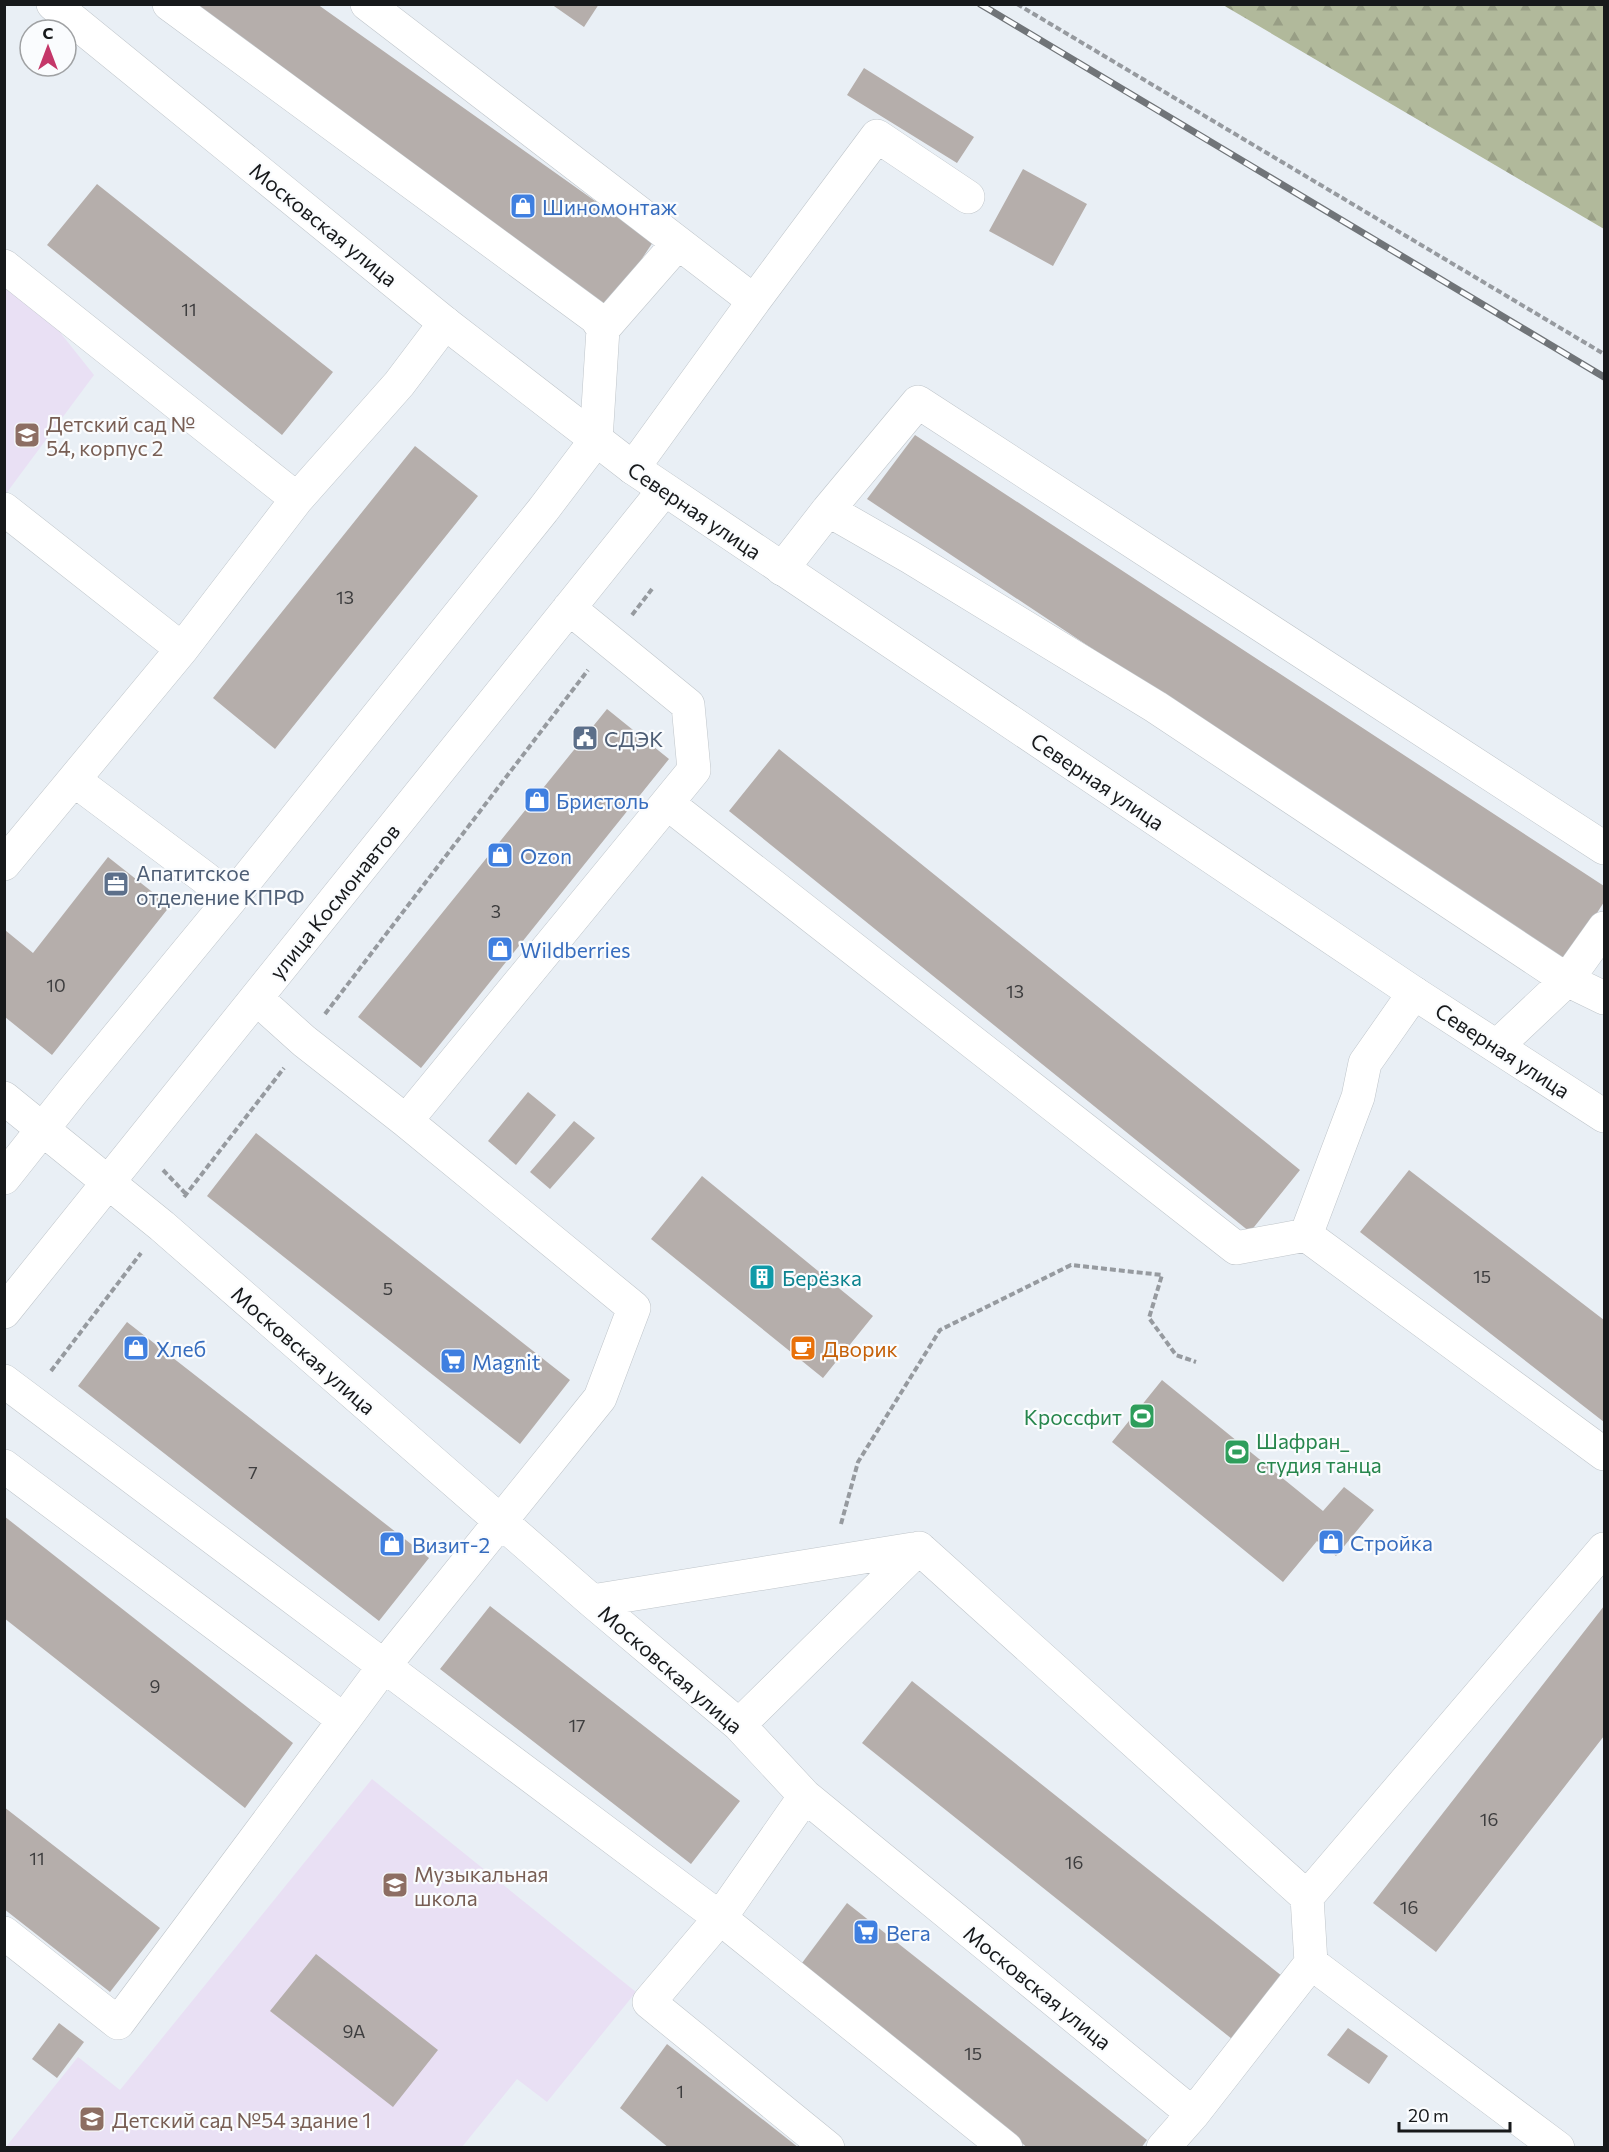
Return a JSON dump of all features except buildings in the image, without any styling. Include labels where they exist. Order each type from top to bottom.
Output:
[{"type":"street","name":"Московская улица","points":[[53,4],[445,323],[596,440]]},
{"type":"street","points":[[4,1178],[536,519],[596,440],[603,329],[596,318],[169,4]]},
{"type":"street","points":[[367,4],[754,302]]},
{"type":"street","points":[[633,468],[878,136],[968,197]]},
{"type":"street","points":[[603,329],[678,243]]},
{"type":"street","points":[[4,266],[297,499]]},
{"type":"street","points":[[4,864],[182,649],[297,499],[399,384],[445,323]]},
{"type":"street","points":[[782,569],[918,402],[1605,848]]},
{"type":"street","name":"Северная улица","points":[[596,440],[664,490],[1414,993],[1605,1116]]},
{"type":"street","name":"улица Космонавтов","points":[[4,1312],[664,490]]},
{"type":"street","points":[[4,509],[182,649]]},
{"type":"street","points":[[828,510],[920,563],[1156,707],[1567,981],[1605,998]]},
{"type":"street","points":[[406,1121],[694,770],[688,705],[569,608]]},
{"type":"street","points":[[74,780],[205,878],[230,900]]},
{"type":"street","points":[[667,803],[1236,1248],[1306,1235],[1605,1454]]},
{"type":"street","points":[[1497,1046],[1567,981],[1605,928]]},
{"type":"street","points":[[1306,1235],[1358,1097],[1365,1063],[1414,993]]},
{"type":"street","points":[[4,1933],[118,2023],[384,1666],[600,1398],[634,1308],[406,1121],[304,1041],[256,998]]},
{"type":"street","name":"Московская улица","points":[[4,1098],[162,1226],[592,1601],[739,1725],[806,1796],[1193,2114]]},
{"type":"street","points":[[17,1390],[720,1918],[1006,2148]]},
{"type":"street","points":[[4,1466],[344,1720]]},
{"type":"street","points":[[592,1601],[919,1548]]},
{"type":"street","points":[[739,1725],[919,1548]]},
{"type":"street","points":[[919,1548],[1307,1897]]},
{"type":"street","points":[[1163,2148],[1193,2114],[1311,1963],[1307,1897],[1605,1548]]},
{"type":"street","points":[[806,1796],[720,1918],[649,2002],[828,2148]]},
{"type":"street","points":[[1311,1963],[1558,2148]]},
{"type":"path","points":[[1017,4],[1605,354]]},
{"type":"path","points":[[17,1390],[162,1226],[652,589]]},
{"type":"path","points":[[160,1168],[186,1194]]},
{"type":"path","points":[[830,1563],[858,1462],[940,1330],[1071,1265],[1162,1275],[1149,1318],[1176,1355],[1196,1362]]},
{"type":"shaded area","name":"Детский сад № 54, корпус 2","points":[[4,262],[94,375],[5,495],[4,495]]},
{"type":"shaded area","name":"Музыкальная школа","points":[[372,1779],[636,1992],[547,2102],[517,2079],[462,2147],[5,2148],[78,2057],[120,2090]]},
{"type":"green space","points":[[1223,5],[1604,5],[1604,229]]},
{"type":"railway","points":[[980,4],[1604,377]]},
{"type":"place","name":"Шиномонтаж","points":[[523,206]]},
{"type":"place","name":"Детский сад № 54, корпус 2","points":[[27,435]]},
{"type":"place","name":"СДЭК","points":[[585,738]]},
{"type":"place","name":"Бристоль","points":[[537,800]]},
{"type":"place","name":"Ozon","points":[[500,855]]},
{"type":"place","name":"Апатитское отделение КПРФ","points":[[116,884]]},
{"type":"place","name":"Wildberries","points":[[500,949]]},
{"type":"place","name":"Берёзка","points":[[762,1277]]},
{"type":"place","name":"Хлеб","points":[[136,1348]]},
{"type":"place","name":"Дворик","points":[[803,1348]]},
{"type":"place","name":"Magnit","points":[[453,1361]]},
{"type":"place","name":"Кроссфит","points":[[1142,1416]]},
{"type":"place","name":"Шафран_ студия танца","points":[[1237,1452]]},
{"type":"place","name":"Стройка","points":[[1331,1542]]},
{"type":"place","name":"Визит-2","points":[[392,1544]]},
{"type":"place","name":"Музыкальная школа","points":[[395,1885]]},
{"type":"place","name":"Вега","points":[[866,1932]]},
{"type":"place","name":"Детский сад №54 здание 1","points":[[92,2119]]}]
